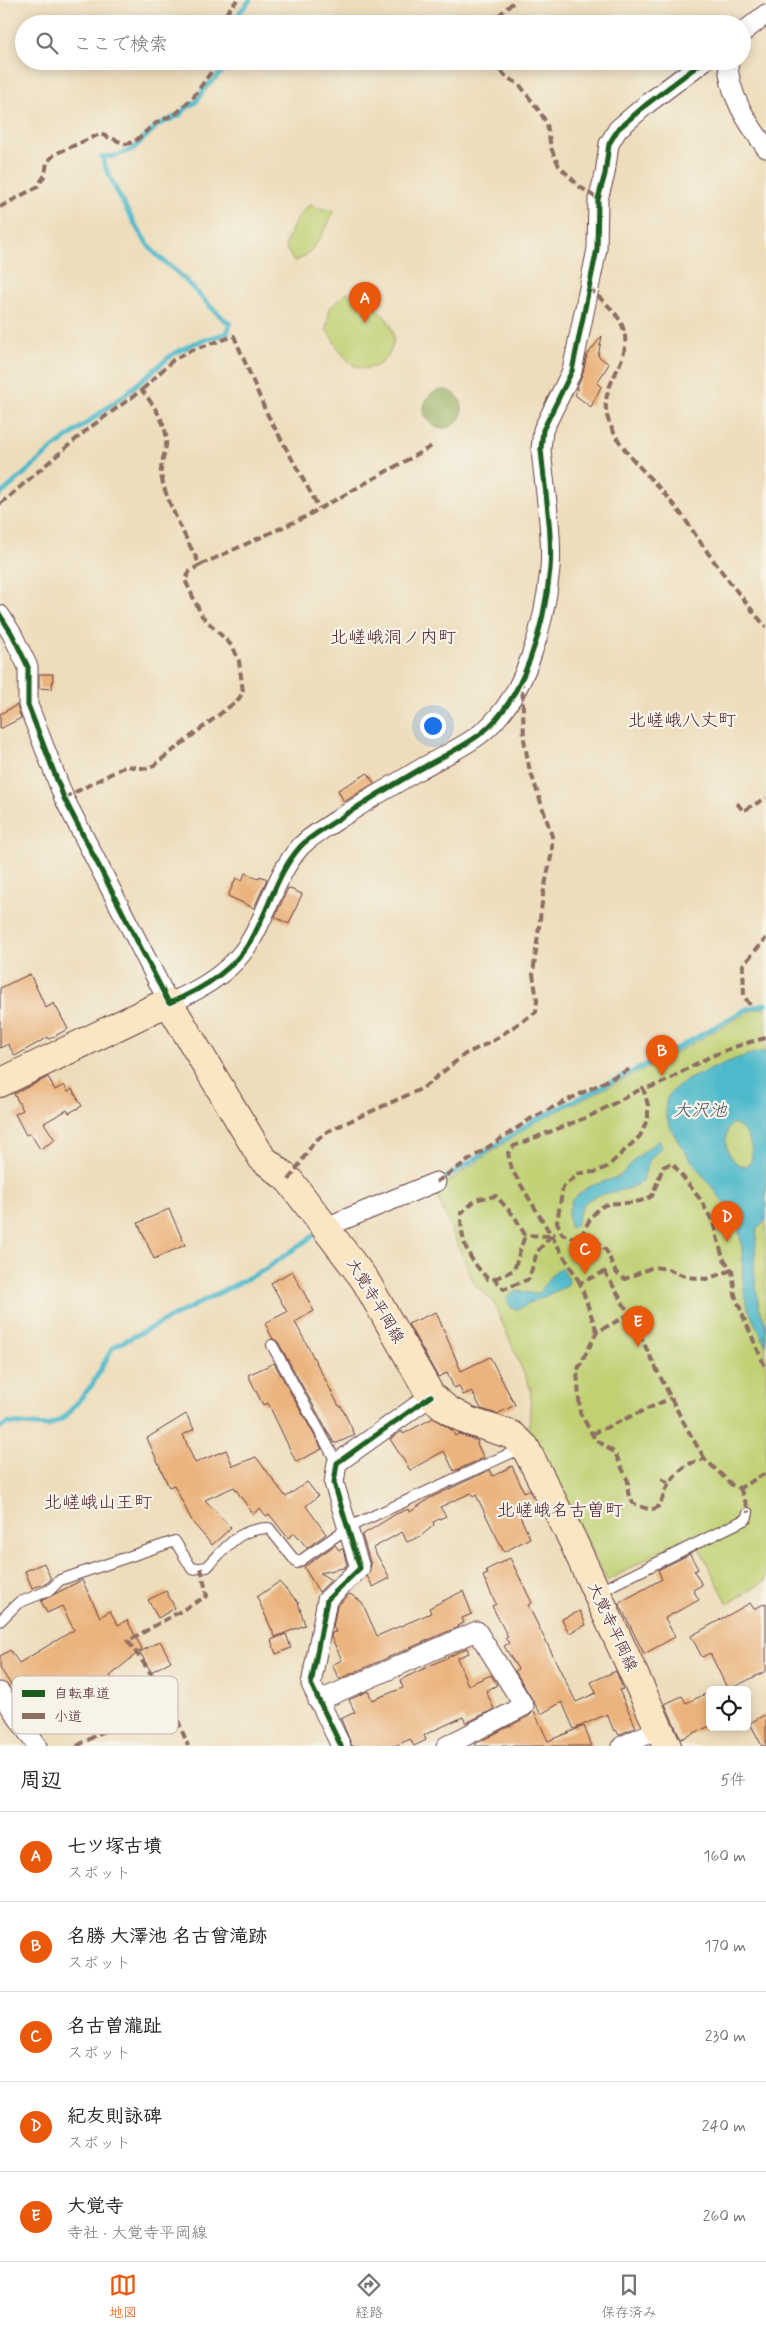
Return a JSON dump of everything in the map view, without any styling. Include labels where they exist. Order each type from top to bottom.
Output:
[{"type":"main road","points":[[0,1084],[96,1036],[168,1003]]},
{"type":"main road","name":"大覚寺平岡線","points":[[168,1003],[262,1158],[289,1180],[365,1280],[431,1396],[448,1410],[468,1421],[512,1435],[525,1447],[544,1482],[663,1738]]},
{"type":"street","points":[[751,26],[766,14]]},
{"type":"street","points":[[0,614],[28,667],[28,705],[64,798],[168,1003],[215,978],[230,967],[251,939],[288,865],[300,847],[313,835],[386,789],[480,735],[508,704],[533,652],[542,616],[550,568],[541,449],[543,430],[572,371],[597,248],[598,199],[605,174],[609,144],[618,129],[692,70]]},
{"type":"street","points":[[728,70],[733,93],[755,133],[766,148]]},
{"type":"street","points":[[326,1227],[436,1182]]},
{"type":"street","points":[[342,1746],[311,1684],[327,1600],[360,1568],[349,1527],[334,1484],[337,1463],[431,1396]]},
{"type":"street","points":[[318,1701],[477,1631],[524,1706],[446,1746]]},
{"type":"street","points":[[0,1692],[12,1709]]},
{"type":"street","points":[[30,1734],[38,1746]]},
{"type":"street","points":[[622,1746],[663,1738]]},
{"type":"lane","points":[[272,1345],[337,1463]]},
{"type":"lane","points":[[0,1621],[18,1603],[50,1590],[60,1580],[175,1540],[192,1569],[207,1567],[239,1535],[253,1528],[269,1528],[297,1563],[349,1527],[525,1447]]},
{"type":"lane","points":[[596,1593],[746,1519],[748,1513]]},
{"type":"green space","points":[[309,205],[334,212],[313,247],[302,258],[294,262],[285,246],[297,219]]},
{"type":"green space","points":[[346,292],[377,310],[391,326],[393,334],[392,349],[388,356],[377,366],[361,368],[350,363],[326,329],[330,308]]},
{"type":"green space","points":[[443,390],[457,395],[462,409],[457,423],[443,428],[429,423],[424,409],[429,395]]},
{"type":"green space","points":[[766,1007],[766,1580],[728,1604],[692,1534],[607,1581],[529,1429],[531,1390],[493,1301],[475,1285],[435,1191],[532,1124],[665,1059],[753,1010]]},
{"type":"water","name":"大沢池","points":[[766,1051],[766,1220],[757,1228],[754,1270],[759,1307],[766,1326],[766,1346],[746,1303],[741,1240],[736,1222],[679,1143],[670,1126],[666,1110],[668,1097],[683,1082],[725,1063]],"holes":[[[732,1123],[738,1126],[749,1139],[752,1150],[751,1162],[745,1166],[734,1160],[727,1149],[726,1135],[728,1128]]]},
{"type":"water","points":[[659,1140],[662,1146],[649,1161],[642,1181],[627,1189],[593,1197],[586,1201],[581,1209],[576,1225],[570,1228],[568,1214],[572,1200],[588,1187],[620,1176],[636,1158]]},
{"type":"water","points":[[561,1267],[569,1280],[567,1286],[517,1309],[511,1308],[506,1299],[508,1296],[518,1291],[540,1292],[552,1274]]},
{"type":"building","points":[[602,336],[598,356],[609,364],[597,383],[601,387],[591,407],[575,395],[587,355]]},
{"type":"building","points":[[39,674],[53,674],[52,689],[39,688]]},
{"type":"building","points":[[17,705],[21,718],[0,729],[0,714]]},
{"type":"building","points":[[368,773],[374,783],[344,802],[338,790]]},
{"type":"building","points":[[245,873],[258,879],[260,876],[267,879],[254,908],[228,896],[236,878],[242,881]]},
{"type":"building","points":[[288,888],[302,894],[289,924],[275,917]]},
{"type":"building","points":[[30,974],[46,1008],[54,1003],[68,1029],[49,1039],[48,1037],[15,1056],[8,1044],[0,1048],[0,988]]},
{"type":"building","points":[[48,1077],[55,1090],[64,1085],[68,1092],[72,1089],[82,1106],[69,1113],[67,1110],[44,1123],[55,1140],[40,1149],[30,1133],[26,1135],[15,1114],[23,1110],[14,1094]]},
{"type":"building","points":[[169,1209],[185,1245],[154,1259],[138,1223]]},
{"type":"building","points":[[292,1271],[314,1311],[295,1322],[355,1435],[337,1443],[334,1443],[278,1342],[272,1338],[265,1323],[287,1312],[271,1283]]},
{"type":"building","points":[[436,1312],[461,1371],[490,1357],[515,1405],[497,1414],[481,1409],[472,1391],[463,1395],[459,1386],[454,1388],[447,1373],[438,1377],[408,1324]]},
{"type":"building","points":[[274,1363],[322,1449],[296,1462],[268,1403],[263,1405],[248,1375]]},
{"type":"building","points":[[186,1414],[194,1429],[183,1435],[195,1463],[226,1450],[233,1466],[256,1457],[286,1497],[307,1482],[318,1496],[306,1506],[326,1534],[307,1548],[295,1533],[288,1538],[269,1514],[266,1516],[260,1508],[253,1514],[234,1487],[205,1500],[231,1528],[212,1545],[193,1523],[174,1485],[169,1487],[147,1438]]},
{"type":"building","points":[[433,1418],[452,1430],[455,1436],[459,1434],[478,1441],[477,1444],[484,1458],[454,1471],[444,1451],[410,1470],[390,1439],[402,1431],[403,1434]]},
{"type":"building","points":[[512,1466],[524,1492],[529,1490],[537,1506],[519,1514],[530,1538],[504,1552],[476,1495],[473,1497],[471,1493],[440,1507],[446,1516],[433,1522],[434,1525],[421,1536],[407,1542],[402,1532],[373,1548],[390,1578],[373,1587],[367,1576],[371,1565],[362,1535],[396,1514],[408,1509],[410,1512],[430,1498],[490,1470],[493,1476]]},
{"type":"building","points":[[335,1545],[339,1550],[343,1549],[347,1565],[343,1568],[320,1573],[331,1580],[319,1592],[304,1567]]},
{"type":"building","points":[[690,1554],[698,1569],[694,1571],[702,1585],[693,1590],[699,1600],[665,1618],[675,1637],[644,1654],[619,1603],[662,1579],[658,1570]]},
{"type":"building","points":[[510,1558],[532,1603],[528,1605],[576,1702],[596,1693],[591,1682],[616,1671],[623,1689],[619,1690],[636,1727],[619,1735],[616,1730],[614,1731],[607,1714],[574,1729],[562,1702],[541,1714],[515,1671],[518,1669],[504,1646],[509,1643],[505,1638],[508,1637],[492,1606],[496,1604],[483,1576],[488,1574],[486,1570]]},
{"type":"building","points":[[44,1563],[51,1579],[46,1584],[32,1588],[25,1571]]},
{"type":"building","points":[[82,1580],[100,1617],[110,1611],[118,1625],[127,1620],[142,1649],[110,1676],[12,1676],[11,1685],[0,1668],[0,1656],[10,1650],[19,1663],[74,1630],[62,1606],[47,1613],[41,1601]]},
{"type":"building","points":[[279,1582],[298,1602],[305,1625],[275,1637],[257,1597]]},
{"type":"building","points":[[166,1591],[175,1608],[158,1618],[148,1600]]},
{"type":"building","points":[[463,1591],[472,1614],[462,1618],[464,1623],[339,1679],[332,1665],[342,1660],[331,1637],[332,1633],[336,1632],[333,1627],[337,1606],[350,1594],[362,1602],[377,1636],[431,1613],[429,1608]]},
{"type":"building","points":[[750,1603],[754,1609],[766,1603],[766,1671],[736,1686],[726,1686],[710,1653],[702,1657],[691,1636]]},
{"type":"building","points":[[580,1611],[586,1625],[569,1633],[562,1619]]},
{"type":"building","points":[[286,1634],[291,1648],[276,1654],[271,1640]]},
{"type":"building","points":[[160,1641],[171,1661],[151,1672],[140,1652]]},
{"type":"building","points":[[467,1648],[469,1653],[457,1658],[468,1685],[491,1675],[497,1685],[486,1691],[494,1709],[466,1723],[463,1717],[424,1735],[426,1740],[414,1746],[410,1739],[395,1746],[352,1746],[341,1719],[355,1712],[349,1700],[368,1691],[372,1700],[403,1688],[400,1680]]},
{"type":"building","points":[[706,1694],[706,1728],[681,1739],[665,1704],[682,1696],[686,1703]]},
{"type":"building","points":[[534,1711],[548,1741],[584,1726],[592,1746],[476,1746],[475,1744],[529,1716]]},
{"type":"building","points":[[766,1714],[766,1746],[762,1746],[751,1722]]},
{"type":"waterway","points":[[238,15],[250,0]]},
{"type":"waterway","points":[[0,495],[52,449],[127,393],[173,354],[195,343],[227,333],[230,324],[183,277],[160,258],[143,237],[126,209],[102,157],[115,156],[133,149],[158,125],[180,115],[186,108],[196,102],[204,89],[224,70]]},
{"type":"waterway","points":[[440,1182],[533,1121],[660,1058],[747,1009],[766,1004]]},
{"type":"waterway","points":[[0,1428],[8,1423],[48,1426],[65,1417],[92,1385],[113,1347],[264,1270],[319,1232]]},
{"type":"marked path","points":[[225,15],[237,0]]},
{"type":"marked path","points":[[499,15],[516,0]]},
{"type":"marked path","points":[[0,207],[37,187],[45,175],[47,162],[55,154],[100,134],[126,144],[134,142],[156,123],[177,113],[194,96],[213,70]]},
{"type":"marked path","points":[[501,70],[506,77],[519,84],[540,112],[547,124],[551,148],[559,166],[580,187],[598,199]]},
{"type":"marked path","points":[[589,288],[616,314],[622,325],[625,338],[621,361],[607,394],[608,419],[613,431],[636,463],[681,513],[718,567],[766,627]]},
{"type":"marked path","points":[[142,390],[173,360],[192,350],[234,336],[266,412],[319,508]]},
{"type":"marked path","points":[[0,504],[89,428],[142,390],[151,402],[165,430],[166,445],[161,471],[163,484],[178,521],[200,565],[190,571],[185,580],[202,616],[233,647],[239,661],[243,692],[238,700],[149,769],[126,766],[64,798]]},
{"type":"marked path","points":[[200,565],[303,518],[432,446]]},
{"type":"marked path","points":[[289,1180],[314,1142],[328,1131],[423,1088],[465,1054],[491,1042],[536,1012],[537,1000],[533,974],[543,895],[552,852],[552,836],[529,767],[524,739],[522,680]]},
{"type":"marked path","points":[[737,803],[743,811],[766,798]]},
{"type":"marked path","points":[[750,1005],[744,996],[743,965],[766,938]]},
{"type":"marked path","points":[[732,1270],[706,1279],[687,1277],[668,1269],[653,1267],[625,1279],[616,1273],[603,1247],[588,1239],[562,1234],[557,1222],[563,1187],[580,1173],[595,1172],[607,1167],[640,1136],[648,1118],[648,1105],[643,1088],[663,1083],[719,1053],[766,1038]]},
{"type":"marked path","points":[[436,1182],[532,1118],[630,1069]]},
{"type":"marked path","points":[[580,1283],[512,1170],[508,1153],[514,1146],[590,1116],[643,1088]]},
{"type":"marked path","points":[[581,1237],[597,1210],[605,1205],[630,1203],[652,1196],[663,1167],[672,1163],[700,1199],[713,1222],[723,1258],[732,1270],[735,1295],[766,1369]]},
{"type":"marked path","points":[[551,1236],[537,1252],[529,1279],[504,1289],[494,1279],[488,1279],[470,1256],[462,1233],[461,1213],[477,1199],[496,1196],[515,1217],[525,1235],[551,1236],[555,1233]]},
{"type":"marked path","points":[[494,1279],[514,1270],[525,1235]]},
{"type":"marked path","points":[[597,1332],[580,1283],[608,1270]]},
{"type":"marked path","points":[[604,1271],[705,1459]]},
{"type":"marked path","points":[[630,1314],[597,1332],[577,1371],[580,1413],[595,1439],[615,1453],[628,1481],[628,1493],[633,1503],[647,1509],[656,1508],[660,1505],[665,1491],[677,1474],[686,1466],[705,1459],[732,1485],[740,1488],[766,1473]]},
{"type":"marked path","points":[[592,1434],[671,1398]]},
{"type":"marked path","points":[[661,1479],[670,1483]]},
{"type":"marked path","points":[[740,1488],[748,1513]]},
{"type":"marked path","points":[[153,1676],[128,1641],[207,1596],[201,1568]]},
{"type":"marked path","points":[[178,1720],[188,1746]]},
{"type":"marked path","points":[[77,1746],[99,1734]]},
{"type":"cycle path","points":[[0,615],[12,634],[28,667],[28,705],[64,798],[169,1003],[193,992],[226,970],[244,951],[285,869],[304,843],[376,795],[479,735],[495,720],[509,702],[520,682],[537,636],[543,613],[550,569],[549,525],[541,449],[543,430],[572,371],[597,249],[598,199],[605,174],[609,144],[618,129],[692,70]]},
{"type":"cycle path","points":[[341,1746],[311,1684],[327,1600],[360,1568],[334,1483],[337,1463],[431,1396]]},
{"type":"place","name":"七ツ塚古墳","points":[[365,323]]},
{"type":"place","name":"名勝 大澤池 名古曾滝跡","points":[[662,1076]]},
{"type":"place","name":"紀友則詠碑","points":[[727,1242]]},
{"type":"place","name":"名古曽瀧趾","points":[[585,1274]]},
{"type":"place","name":"大覚寺","points":[[638,1347]]},
{"type":"district","name":"北嵯峨洞ノ内町","points":[[393,638]]},
{"type":"district","name":"北嵯峨八丈町","points":[[682,721]]},
{"type":"district","name":"北嵯峨山王町","points":[[98,1503]]},
{"type":"district","name":"北嵯峨名古曽町","points":[[560,1511]]}]
